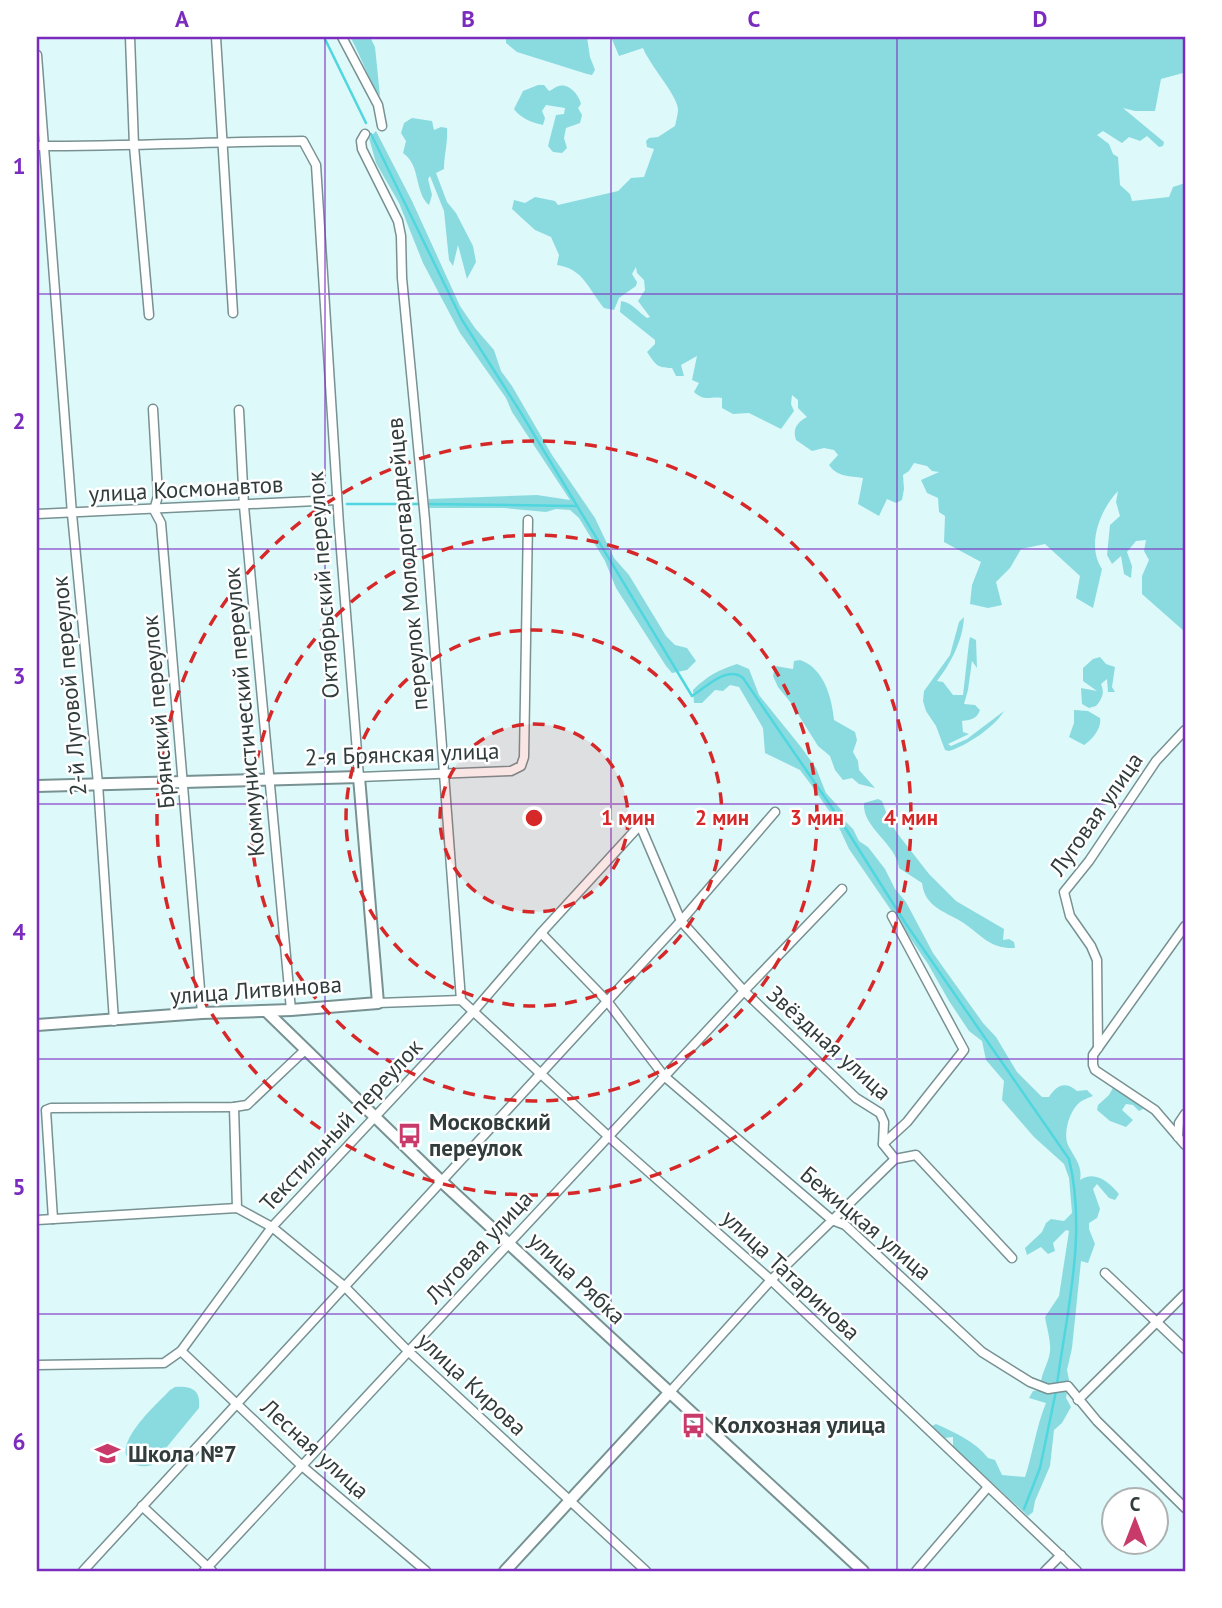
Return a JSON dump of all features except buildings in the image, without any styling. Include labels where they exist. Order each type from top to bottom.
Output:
[{"type":"main road","name":"2-я Брянская улица","points":[[37,786],[359,777]]},
{"type":"main road","name":"Октябрьский переулок","points":[[359,777],[378,1003]]},
{"type":"main road","name":"улица Литвинова","points":[[37,1025],[378,1003]]},
{"type":"main road","name":"улица Рябка","points":[[267,1012],[441,1181],[863,1571]]},
{"type":"main road","points":[[505,1571],[669,1393]]},
{"type":"street","points":[[130,37],[134,146],[149,315]]},
{"type":"street","points":[[216,37],[233,313]]},
{"type":"street","points":[[342,37],[378,106],[382,126]]},
{"type":"street","name":"2-й Луговой переулок","points":[[37,55],[41,146],[98,784],[114,1021]]},
{"type":"street","name":"переулок Молодогвардейцев","points":[[365,134],[361,141],[362,149],[398,221],[401,236],[461,1000]]},
{"type":"street","points":[[41,146],[134,146],[223,141]]},
{"type":"street","name":"Октябрьский переулок","points":[[223,141],[303,141],[316,164],[337,500],[359,777]]},
{"type":"street","name":"Брянский переулок","points":[[153,409],[158,496],[154,510],[161,523],[202,1013]]},
{"type":"street","name":"Коммунистический переулок","points":[[239,410],[244,506],[291,1010]]},
{"type":"street","name":"улица Космонавтов","points":[[37,514],[337,500]]},
{"type":"street","name":"2-я Брянская улица","points":[[359,777],[511,771],[521,766],[524,757],[528,520]]},
{"type":"street","name":"Луговая улица","points":[[1178,1137],[1155,1110],[1095,1070],[1093,1055],[1097,1048],[1097,960],[1091,946],[1070,916],[1064,892],[1065,887],[1089,861],[1156,761],[1185,730]]},
{"type":"street","points":[[83,1571],[681,920],[775,812]]},
{"type":"street","name":"Звёздная улица","points":[[640,825],[681,920],[744,991],[856,1098],[880,1114],[884,1122],[883,1144],[895,1158]]},
{"type":"street","name":"Текстильный переулок","points":[[181,1351],[272,1227],[376,1118],[640,825]]},
{"type":"street","name":"Луговая улица","points":[[208,1570],[608,1136],[842,890]]},
{"type":"street","points":[[883,1144],[907,1122],[964,1050],[892,916]]},
{"type":"street","points":[[1097,1048],[1185,926]]},
{"type":"street","name":"Бежицкая улица","points":[[541,933],[607,1001],[664,1076],[832,1220],[845,1225],[982,1352],[1030,1382],[1048,1389],[1068,1386],[1078,1400],[1185,1508]]},
{"type":"street","points":[[461,1000],[473,1012]]},
{"type":"street","name":"улица Литвинова","points":[[378,1003],[461,1000]]},
{"type":"street","name":"улица Татаринова","points":[[473,1012],[771,1280],[1077,1571]]},
{"type":"street","points":[[53,1219],[46,1110],[247,1105],[305,1050]]},
{"type":"street","points":[[37,1220],[237,1208],[234,1107]]},
{"type":"street","points":[[1185,1114],[1179,1123],[1178,1137],[1185,1145]]},
{"type":"street","points":[[669,1393],[771,1280],[895,1158],[916,1155],[1012,1258]]},
{"type":"street","name":"улица Кирова","points":[[237,1208],[272,1227],[344,1286],[408,1351],[646,1571]]},
{"type":"street","points":[[1105,1273],[1185,1349]]},
{"type":"street","points":[[1078,1400],[1185,1294]]},
{"type":"street","points":[[37,1366],[164,1363],[181,1351]]},
{"type":"street","name":"Лесная улица","points":[[181,1351],[302,1466],[426,1571]]},
{"type":"street","points":[[916,1571],[988,1487]]},
{"type":"street","points":[[142,1506],[208,1570]]},
{"type":"street","points":[[1045,1571],[1061,1555]]},
{"type":"shaded area","points":[[350,37],[370,37],[375,47],[380,96],[373,85]]},
{"type":"shaded area","points":[[506,37],[587,37],[595,70],[592,75],[587,74],[517,52],[506,43]]},
{"type":"shaded area","points":[[611,37],[1185,37],[1185,75],[1183,73],[1161,79],[1155,111],[1123,108],[1164,142],[1163,146],[1159,147],[1147,136],[1140,141],[1129,137],[1122,143],[1103,131],[1097,135],[1109,144],[1113,154],[1118,157],[1120,185],[1130,194],[1132,201],[1169,197],[1173,187],[1185,183],[1185,632],[1142,594],[1142,576],[1149,560],[1144,551],[1146,540],[1136,541],[1127,552],[1132,566],[1131,578],[1124,574],[1121,556],[1112,564],[1107,555],[1110,525],[1120,516],[1116,502],[1118,491],[1111,499],[1097,528],[1095,549],[1102,569],[1093,608],[1076,598],[1080,576],[1045,544],[1021,549],[1010,568],[996,582],[1002,605],[988,608],[970,604],[972,585],[981,562],[944,542],[945,516],[939,512],[938,498],[927,493],[921,480],[939,472],[914,463],[903,475],[902,500],[896,503],[887,499],[879,516],[858,504],[863,478],[840,474],[829,465],[838,455],[834,450],[824,448],[812,451],[796,440],[797,426],[807,417],[798,408],[798,400],[792,395],[791,404],[794,411],[781,429],[749,413],[733,414],[722,408],[722,398],[705,398],[694,392],[699,383],[692,380],[697,356],[681,365],[684,376],[676,376],[672,368],[655,363],[647,352],[655,344],[655,340],[620,312],[621,301],[632,305],[647,318],[650,317],[638,301],[645,290],[644,280],[637,273],[636,267],[632,274],[637,282],[636,286],[619,298],[614,310],[604,308],[580,275],[557,265],[559,255],[551,237],[535,230],[512,209],[514,200],[525,203],[535,197],[555,201],[558,205],[618,191],[631,178],[644,177],[654,149],[647,147],[646,141],[675,126],[678,111],[676,103],[643,48],[619,56]]},
{"type":"shaded area","points":[[544,85],[549,91],[566,86],[573,90],[580,101],[580,123],[566,128],[564,138],[567,148],[562,153],[553,152],[548,146],[556,115],[564,114],[565,108],[546,105],[542,111],[545,118],[543,125],[527,120],[514,109],[523,91]]},
{"type":"shaded area","points":[[412,118],[432,121],[434,130],[447,128],[444,169],[436,173],[447,202],[456,213],[473,246],[476,262],[467,279],[458,245],[453,266],[449,260],[444,211],[430,176],[428,179],[432,195],[429,205],[421,193],[413,164],[403,153],[406,141],[401,133],[404,123]]},
{"type":"shaded area","points":[[376,131],[412,201],[460,306],[494,350],[501,371],[552,455],[595,518],[614,558],[629,575],[666,636],[675,645],[687,648],[696,661],[687,670],[672,673],[666,666],[616,588],[605,561],[579,518],[570,510],[556,509],[546,512],[504,508],[429,508],[429,499],[537,495],[570,500],[512,412],[506,398],[460,333],[423,263],[399,203],[376,163],[369,138]]},
{"type":"shaded area","points":[[964,617],[955,651],[937,681],[943,682],[953,695],[963,695],[970,637],[976,640],[977,668],[972,661],[964,704],[975,705],[980,710],[975,717],[962,721],[963,732],[969,734],[948,744],[951,746],[967,739],[1004,711],[980,735],[949,751],[945,750],[936,726],[926,711],[924,691],[950,655],[959,622]]},
{"type":"shaded area","points":[[1100,657],[1106,664],[1115,667],[1112,687],[1115,692],[1108,692],[1107,679],[1101,684],[1103,693],[1100,701],[1089,708],[1082,704],[1081,688],[1097,691],[1083,681],[1083,668],[1093,659]]},
{"type":"shaded area","points":[[800,660],[821,677],[829,693],[834,720],[855,732],[857,740],[853,752],[859,770],[875,788],[859,784],[852,778],[843,780],[835,770],[830,756],[818,746],[778,687],[773,676],[775,666],[793,669],[794,661]]},
{"type":"shaded area","points":[[737,664],[749,669],[759,695],[816,768],[826,793],[846,815],[844,820],[859,841],[868,847],[885,869],[933,953],[996,1037],[1017,1072],[1042,1097],[1049,1097],[1058,1087],[1065,1085],[1077,1091],[1087,1090],[1093,1096],[1080,1102],[1072,1112],[1067,1129],[1068,1145],[1079,1166],[1080,1180],[1096,1177],[1111,1185],[1119,1194],[1115,1200],[1109,1198],[1097,1184],[1093,1189],[1100,1209],[1097,1218],[1089,1223],[1095,1244],[1088,1263],[1081,1261],[1072,1348],[1067,1370],[1069,1380],[1066,1398],[1071,1407],[1062,1423],[1054,1430],[1050,1466],[1033,1512],[1028,1516],[953,1446],[953,1437],[945,1438],[932,1426],[936,1424],[971,1442],[988,1458],[995,1460],[1002,1475],[1025,1477],[1046,1403],[1029,1398],[1033,1391],[1042,1390],[1042,1376],[1050,1352],[1045,1317],[1059,1296],[1069,1231],[1066,1230],[1053,1243],[1055,1251],[1048,1254],[1041,1247],[1027,1255],[1025,1248],[1051,1219],[1064,1221],[1072,1213],[1069,1178],[1064,1164],[1034,1137],[1002,1100],[1004,1081],[986,1060],[982,1041],[969,1031],[949,1001],[928,964],[849,849],[836,821],[812,786],[800,770],[765,753],[763,728],[739,687],[730,685],[723,691],[715,690],[702,703],[694,703],[693,690],[698,685],[713,674]]},
{"type":"shaded area","points":[[1074,710],[1088,711],[1100,718],[1096,733],[1084,745],[1069,737],[1074,723]]},
{"type":"shaded area","points":[[878,799],[882,801],[897,833],[929,874],[956,901],[1004,929],[1003,940],[1014,942],[1015,948],[993,944],[932,904],[922,883],[899,868],[892,851],[868,820],[864,803]]},
{"type":"shaded area","points":[[1114,1086],[1147,1107],[1139,1111],[1133,1105],[1126,1104],[1122,1110],[1133,1120],[1126,1127],[1110,1121],[1097,1110]]},
{"type":"shaded area","points":[[175,1387],[194,1390],[199,1408],[152,1465],[133,1464],[126,1455],[131,1435],[147,1414]]},
{"type":"waterway","points":[[324,37],[366,123]]},
{"type":"waterway","points":[[371,134],[462,320],[692,696],[724,676],[731,674],[743,678],[839,818],[906,924],[1069,1159],[1074,1187],[1076,1243],[1057,1384]]},
{"type":"waterway","points":[[347,504],[419,504]]},
{"type":"waterway","points":[[429,504],[576,506]]},
{"type":"waterway","points":[[1024,1509],[1040,1468],[1056,1391]]},
{"type":"place","name":"Московский переулок","points":[[409,1135]]},
{"type":"place","name":"Колхозная улица","points":[[694,1425]]},
{"type":"place","name":"Школа №7","points":[[108,1454]]}]
